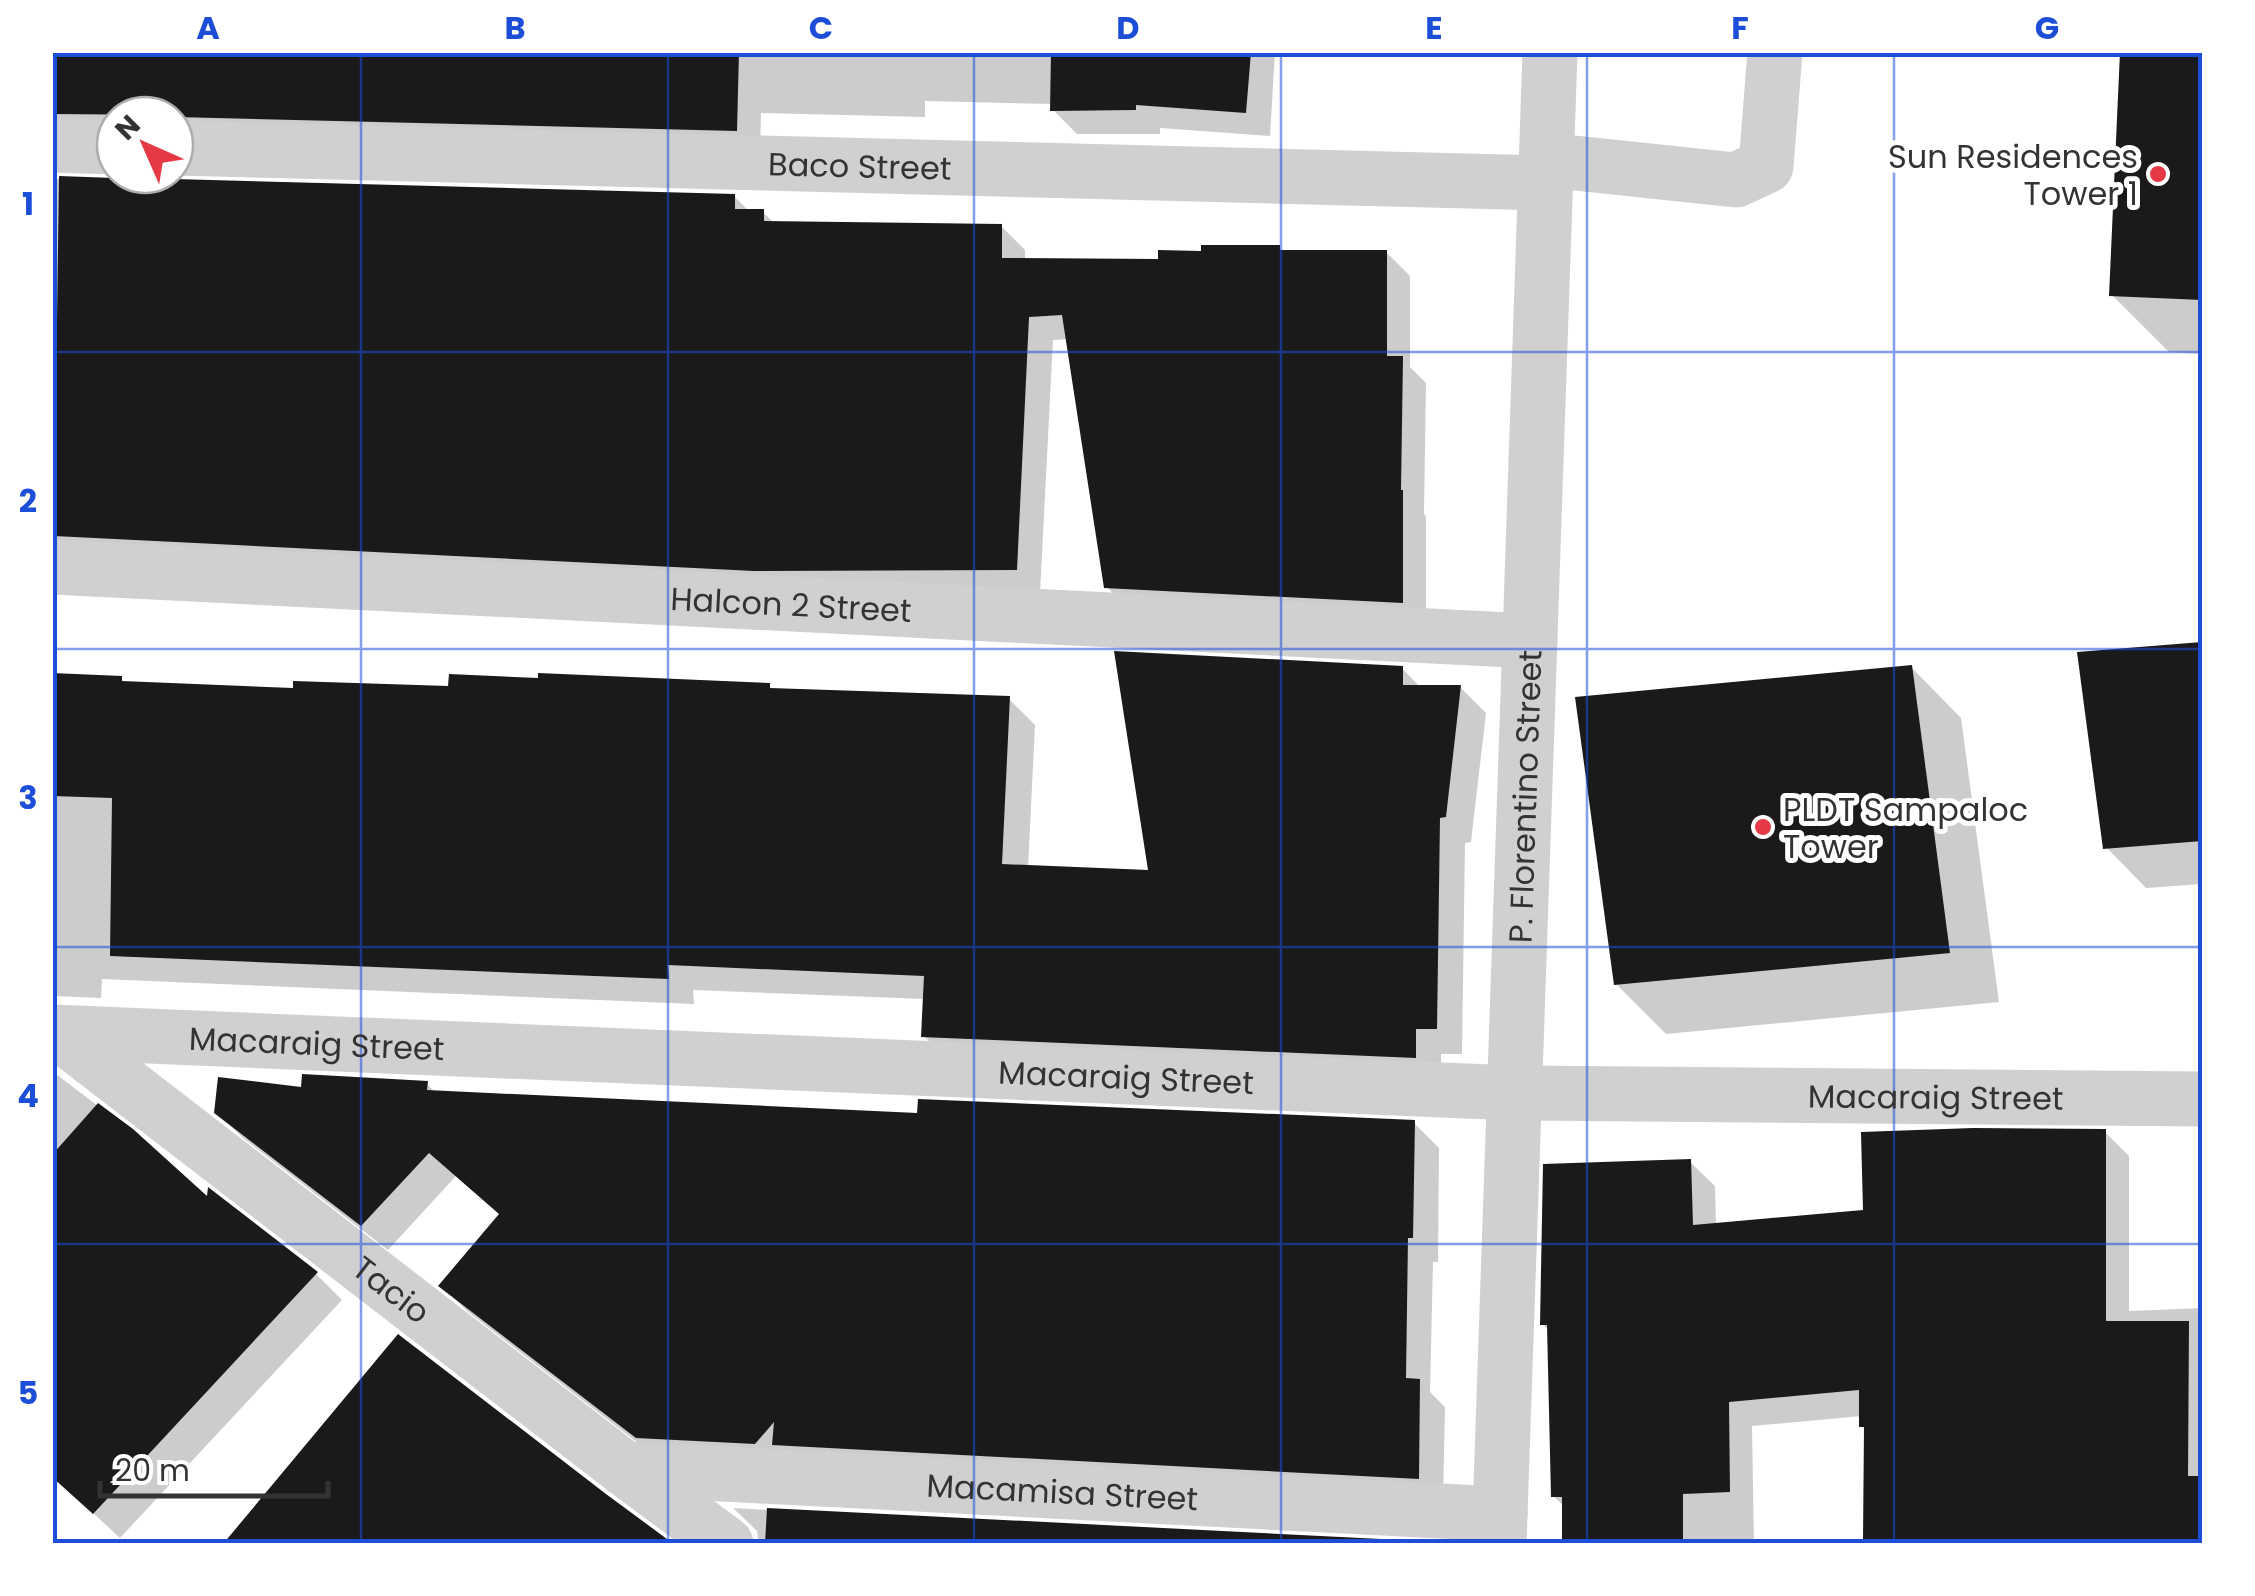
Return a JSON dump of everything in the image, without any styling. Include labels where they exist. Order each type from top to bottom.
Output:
[{"type":"street","name":"P. Florentino Street","points":[[1500,1529],[1550,52]]},
{"type":"street","name":"Baco Street","points":[[195,148],[1546,171],[1736,180],[1766,166],[1775,52]]},
{"type":"street","points":[[52,145],[95,146]]},
{"type":"street","name":"Halcon 2 Street","points":[[52,567],[1530,641]]},
{"type":"street","name":"Macaraig Street","points":[[56,1033],[1514,1093],[2202,1099]]},
{"type":"street","name":"Tacio","points":[[56,1033],[726,1544]]},
{"type":"street","name":"Macamisa Street","points":[[625,1469],[1500,1529]]},
{"type":"building","points":[[52,52],[739,52],[737,131],[195,117],[195,95],[95,95],[95,114],[52,114]]},
{"type":"building","points":[[1051,52],[1251,52],[1246,113],[1136,105],[1136,110],[1050,111]]},
{"type":"building","name":"Sun Residences Tower 1","points":[[2120,52],[2202,52],[2202,300],[2109,296]]},
{"type":"building","points":[[59,176],[95,177],[95,195],[195,195],[195,180],[735,194],[735,209],[764,209],[764,221],[1002,224],[1002,258],[1158,259],[1158,250],[1201,251],[1201,245],[1387,250],[1387,356],[1403,356],[1403,603],[1104,588],[1062,315],[1029,317],[1017,570],[754,571],[54,536]]},
{"type":"building","points":[[2202,642],[2202,841],[2103,849],[2077,652]]},
{"type":"building","points":[[1114,651],[1403,666],[1403,685],[1461,685],[1446,817],[1440,818],[1437,1029],[1416,1029],[1416,1058],[921,1037],[924,976],[668,965],[669,979],[110,956],[112,798],[52,796],[52,673],[122,676],[122,681],[293,688],[293,681],[448,686],[449,674],[538,678],[538,673],[770,683],[770,688],[1010,696],[1002,864],[1148,870]]},
{"type":"building","name":"PLDT Sampaloc Tower","points":[[1912,665],[1950,953],[1614,985],[1575,697]]},
{"type":"building","points":[[302,1074],[428,1081],[427,1090],[917,1113],[918,1099],[1415,1120],[1406,1378],[1420,1379],[1419,1479],[772,1445],[774,1422],[755,1444],[636,1438],[438,1286],[499,1214],[429,1153],[361,1226],[214,1113],[218,1077],[301,1087]]},
{"type":"building","points":[[98,1103],[207,1196],[208,1187],[318,1272],[93,1514],[52,1477],[52,1155]]},
{"type":"building","points":[[2106,1129],[2106,1321],[2189,1321],[2188,1476],[2202,1476],[2202,1544],[1863,1541],[1864,1427],[1859,1427],[1859,1390],[1729,1402],[1730,1492],[1683,1494],[1683,1544],[1562,1544],[1562,1497],[1551,1497],[1547,1325],[1540,1325],[1543,1164],[1691,1159],[1693,1225],[1863,1210],[1861,1132]]},
{"type":"building","points":[[398,1334],[606,1494],[671,1542],[223,1544]]},
{"type":"building","points":[[767,1508],[1401,1540],[1401,1544],[765,1544]]},
{"type":"place","name":"Sun Residences Tower 1","points":[[2158,174]]},
{"type":"place","name":"PLDT Sampaloc Tower","points":[[1763,827]]}]
